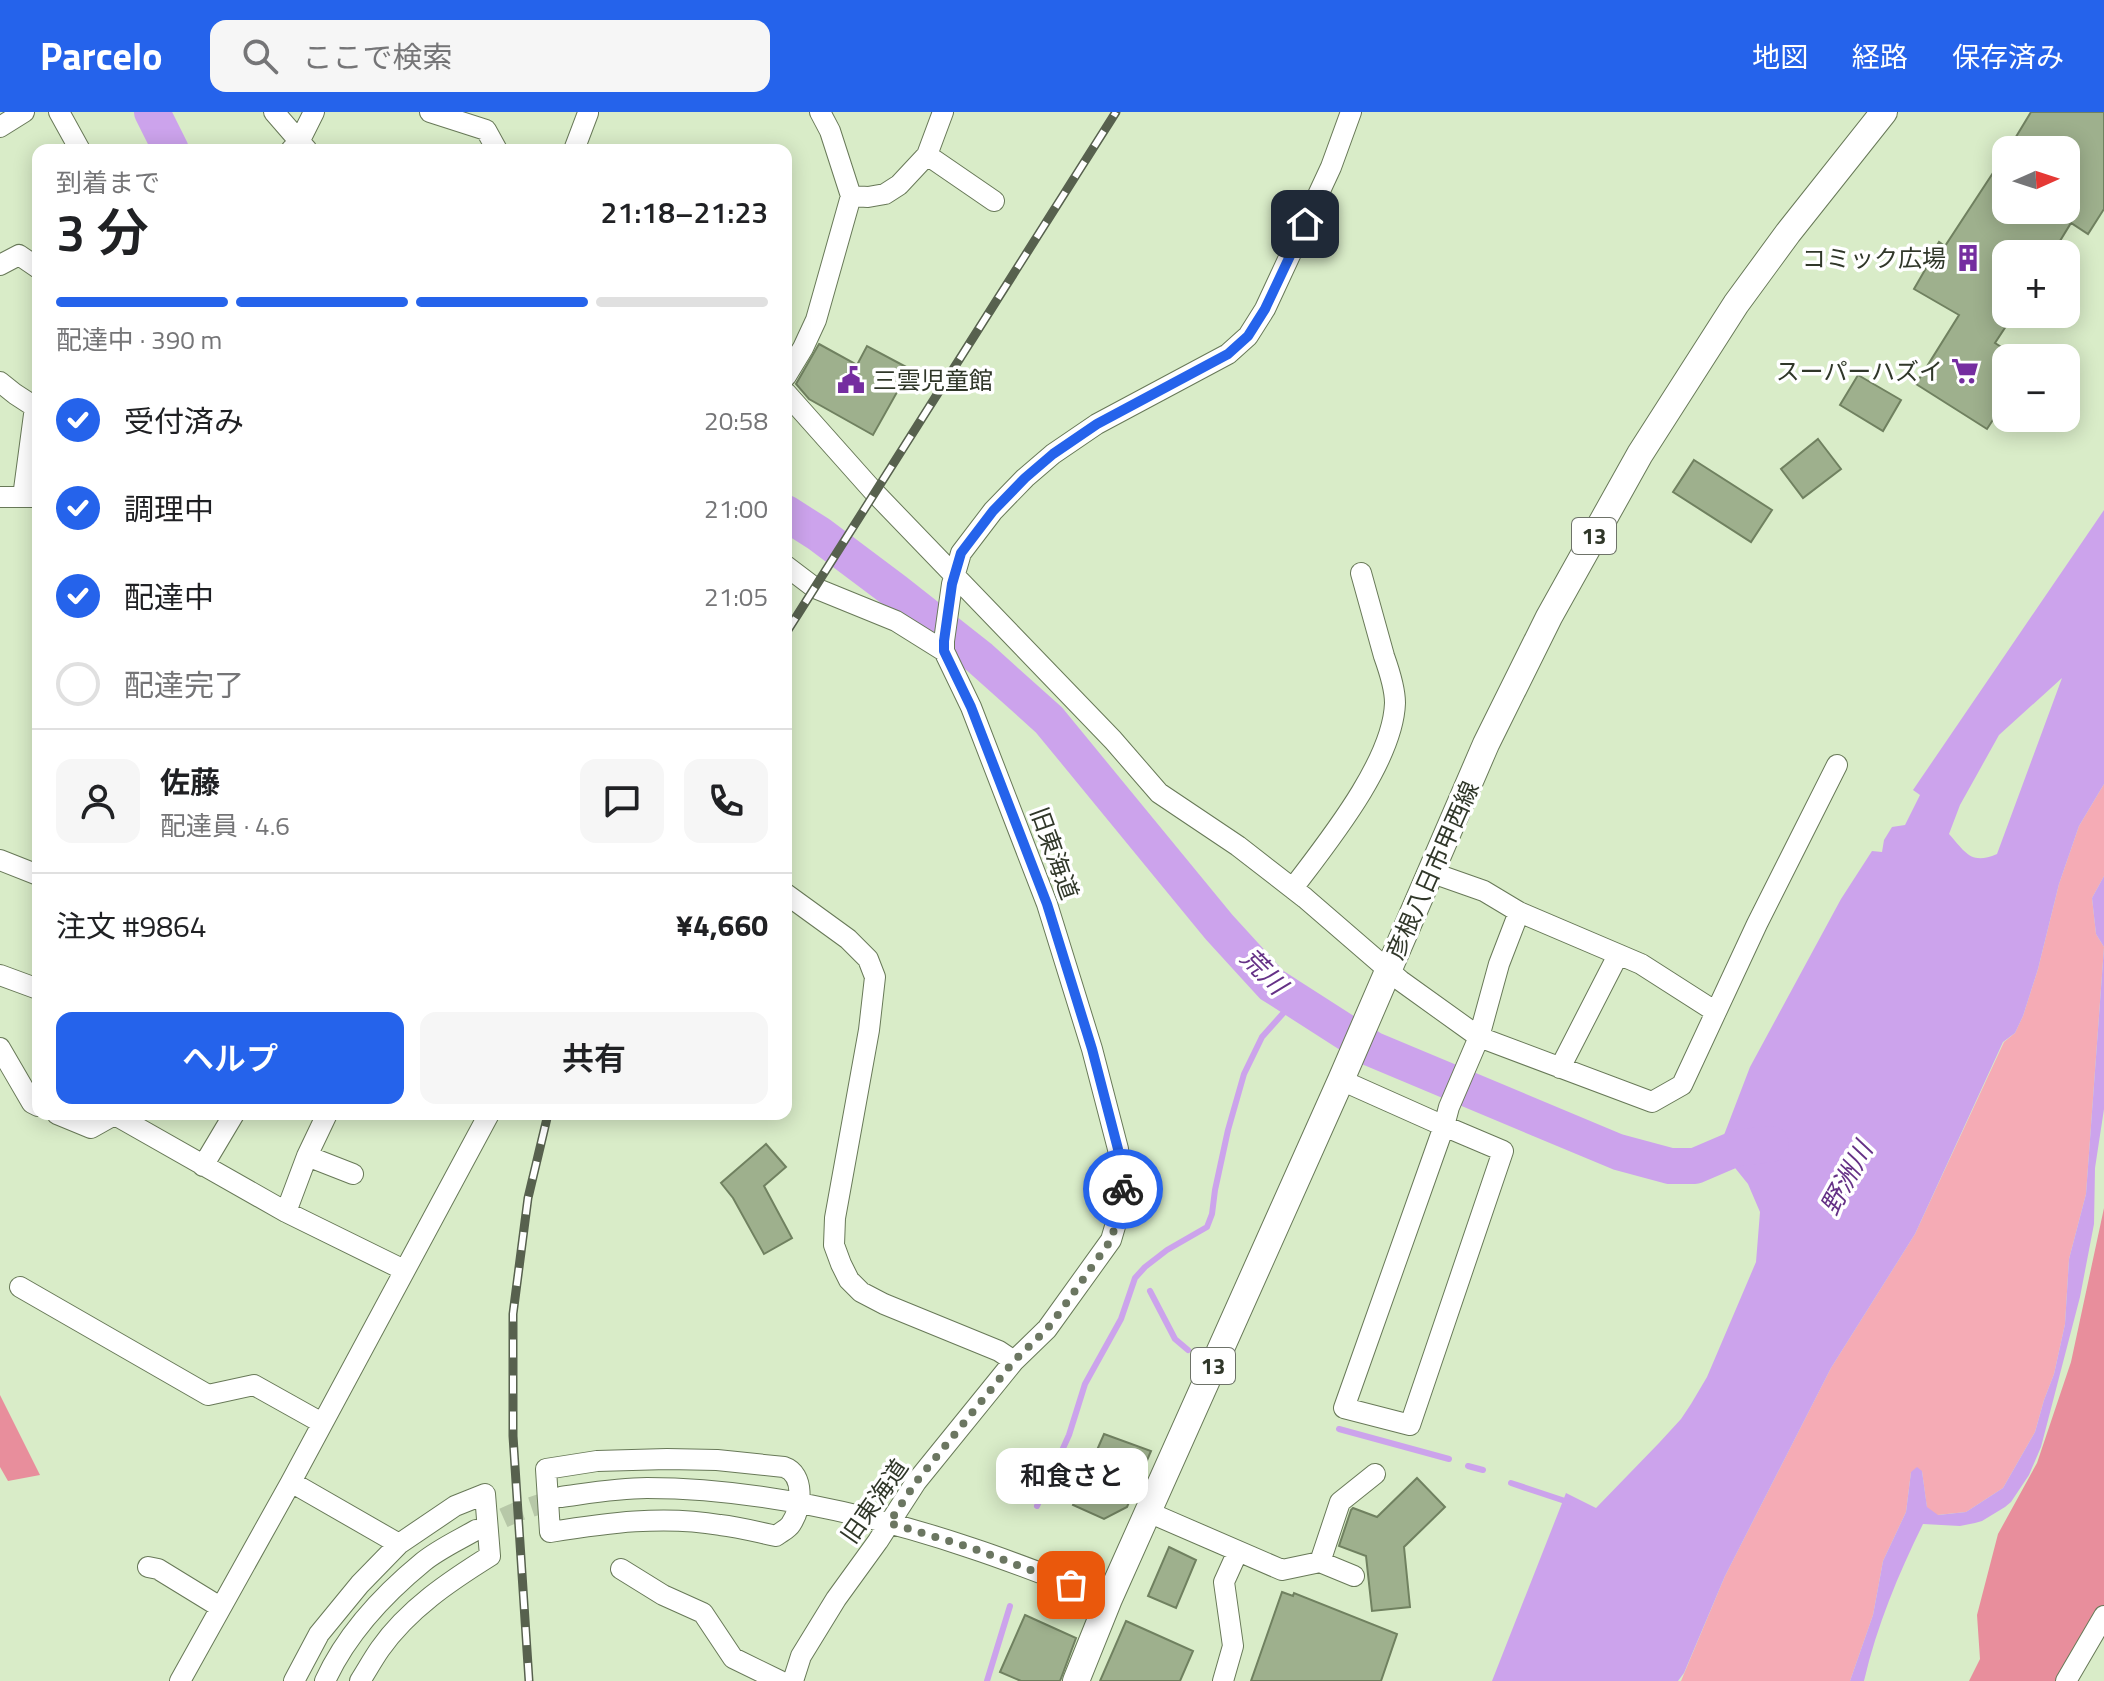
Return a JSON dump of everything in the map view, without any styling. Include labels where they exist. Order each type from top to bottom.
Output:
[{"type":"main road","name":"彦根八日市甲西線","points":[[1076,1681],[1109,1599],[1353,1053],[1486,744],[1549,617],[1640,454],[1745,292],[1884,112]]},
{"type":"street","points":[[0,127],[24,112]]},
{"type":"street","points":[[59,112],[77,144]]},
{"type":"street","points":[[274,112],[297,144]]},
{"type":"street","points":[[300,144],[314,112]]},
{"type":"street","points":[[430,112],[471,118],[486,130],[494,144]]},
{"type":"street","points":[[792,366],[816,320],[851,196],[830,131],[820,112]]},
{"type":"street","points":[[851,196],[885,194],[899,185],[927,155],[943,112]]},
{"type":"street","points":[[944,651],[953,580],[961,553],[993,511],[1053,454],[1097,424],[1228,354],[1248,336],[1265,309],[1324,182],[1351,112]]},
{"type":"street","points":[[576,144],[588,113]]},
{"type":"street","points":[[927,155],[994,201]]},
{"type":"street","points":[[0,265],[19,255],[32,264]]},
{"type":"street","points":[[0,382],[32,402]]},
{"type":"street","points":[[792,400],[953,580],[1113,740],[1159,793],[1238,846],[1293,888],[1401,981],[1478,1041],[1652,1102],[1682,1085],[1757,924],[1837,765]]},
{"type":"street","points":[[0,497],[31,497]]},
{"type":"street","points":[[792,571],[815,588],[896,621],[944,651]]},
{"type":"street","points":[[1293,888],[1346,817],[1377,762],[1391,729],[1395,702],[1361,573]]},
{"type":"street","name":"旧東海道","points":[[793,1681],[801,1656],[829,1610],[916,1482],[1014,1361],[1047,1329],[1111,1240],[1124,1196],[1118,1149],[1092,1049],[1047,904],[977,721],[944,651]]},
{"type":"street","points":[[0,860],[32,873]]},
{"type":"street","points":[[1430,872],[1484,891],[1519,912],[1641,964],[1716,1012]]},
{"type":"street","points":[[792,898],[848,939],[868,959],[875,977],[869,1030],[835,1218],[834,1245],[841,1264],[849,1280],[861,1292],[999,1351],[1014,1361]]},
{"type":"street","points":[[1341,1080],[1446,1116],[1503,1151],[1410,1425],[1344,1408],[1446,1116],[1478,1041],[1499,964],[1519,912]]},
{"type":"street","points":[[1560,1068],[1618,955]]},
{"type":"street","points":[[0,975],[32,987]]},
{"type":"street","points":[[0,1048],[32,1103]]},
{"type":"street","points":[[72,1120],[91,1128],[106,1120]]},
{"type":"street","points":[[125,1120],[286,1212],[404,1270]]},
{"type":"street","points":[[203,1166],[230,1120]]},
{"type":"street","points":[[286,1212],[324,1120]]},
{"type":"street","points":[[180,1681],[486,1120]]},
{"type":"street","points":[[307,1156],[353,1174]]},
{"type":"street","points":[[20,1287],[208,1395],[254,1385],[322,1423]]},
{"type":"street","points":[[667,1459],[717,1460],[784,1467],[796,1476],[798,1504],[790,1526],[776,1536],[718,1524],[671,1520],[629,1521],[550,1532],[546,1469],[597,1461],[667,1459]]},
{"type":"street","points":[[1320,1562],[1340,1502],[1375,1474]]},
{"type":"street","points":[[291,1482],[399,1544]]},
{"type":"street","points":[[561,1497],[644,1488],[684,1489],[798,1504],[889,1523],[969,1547],[1109,1599]]},
{"type":"street","points":[[294,1681],[319,1634],[360,1584],[399,1544],[455,1506],[485,1494],[490,1556],[451,1581],[414,1611],[381,1647],[360,1681]]},
{"type":"street","points":[[1148,1512],[1282,1570],[1320,1562],[1354,1576]]},
{"type":"street","points":[[325,1681],[355,1632],[387,1594],[425,1560],[476,1530]]},
{"type":"street","points":[[1223,1681],[1233,1646],[1224,1582],[1238,1551]]},
{"type":"street","points":[[148,1567],[158,1569],[220,1607]]},
{"type":"street","points":[[621,1569],[663,1595],[703,1613],[733,1658],[780,1681]]},
{"type":"street","points":[[2066,1681],[2104,1616]]},
{"type":"shaded area","points":[[2104,784],[2104,876],[2092,898],[2096,934],[2104,947],[2086,1194],[2069,1259],[2065,1324],[2054,1374],[2035,1432],[2003,1488],[1966,1512],[1937,1515],[1927,1508],[1922,1471],[1911,1472],[1906,1512],[1883,1561],[1873,1615],[1850,1681],[1681,1681],[1725,1576],[1831,1368],[1915,1234],[2004,1042],[2015,1033],[2038,969],[2059,884],[2079,826]]},
{"type":"shaded area","points":[[2104,1208],[2104,1605],[2058,1681],[1969,1681],[1980,1659],[1977,1615],[1998,1534],[2037,1463],[2071,1362]]},
{"type":"shaded area","points":[[0,1395],[40,1475],[8,1481],[0,1467]]},
{"type":"water","name":"野洲川","points":[[2104,510],[2104,784],[2079,826],[2059,884],[2023,1016],[2015,1033],[2003,1042],[1915,1234],[1831,1368],[1725,1576],[1678,1681],[1492,1681],[1566,1493],[1596,1508],[1681,1419],[1707,1377],[1756,1262],[1760,1212],[1748,1184],[1719,1148],[1750,1067],[1841,899],[1872,851],[1882,852],[1884,840],[1892,827],[1905,825],[1920,795],[1913,790]],"holes":[[[2062,678],[1997,854],[1975,858],[1949,834],[1960,805],[1999,735]]]},
{"type":"water","points":[[2104,876],[2104,947],[2096,934],[2092,898]]},
{"type":"water","points":[[2104,947],[2104,1109],[2095,1168],[2094,1224],[2080,1297],[2041,1447],[2029,1475],[2005,1507],[1975,1523],[1960,1526],[1923,1524],[1889,1601],[1864,1681],[1850,1681],[1873,1615],[1883,1561],[1906,1512],[1911,1472],[1917,1467],[1922,1471],[1927,1507],[1938,1515],[1966,1512],[2003,1488],[2035,1432],[2054,1374],[2065,1324],[2069,1259],[2086,1194]]},
{"type":"building","points":[[2031,112],[2104,112],[2104,209],[2088,234],[2073,224],[2080,224],[2080,136],[2016,136]]},
{"type":"building","points":[[1992,174],[1992,224],[2070,224],[2061,240],[1992,240],[1992,328],[2005,328],[1997,344],[1992,344],[1992,421],[1987,429],[1916,384],[1959,315],[1914,289],[1939,242],[1945,246]]},
{"type":"building","name":"三雲児童館","points":[[819,344],[857,365],[867,346],[910,369],[873,435],[809,399],[796,384]]},
{"type":"building","points":[[1858,375],[1901,400],[1883,431],[1840,405]]},
{"type":"building","points":[[1818,439],[1841,469],[1803,498],[1781,469]]},
{"type":"building","points":[[1694,460],[1772,510],[1751,542],[1673,492]]},
{"type":"building","points":[[766,1144],[786,1167],[764,1186],[792,1238],[764,1254],[733,1198],[721,1183]]},
{"type":"building","points":[[1104,1434],[1151,1451],[1127,1507],[1104,1519],[1073,1505]]},
{"type":"building","points":[[1417,1478],[1445,1507],[1404,1547],[1410,1607],[1372,1611],[1366,1556],[1339,1546],[1351,1510],[1353,1508],[1377,1517]]},
{"type":"building","points":[[1169,1547],[1196,1560],[1176,1608],[1148,1596]]},
{"type":"building","points":[[1282,1592],[1293,1596],[1294,1593],[1397,1634],[1381,1681],[1251,1681]]},
{"type":"building","points":[[1025,1615],[1076,1638],[1060,1681],[1021,1681],[1000,1672]]},
{"type":"building","points":[[1126,1621],[1193,1651],[1180,1681],[1100,1681]]},
{"type":"waterway","name":"荒川","points":[[152,112],[168,144]]},
{"type":"waterway","name":"荒川","points":[[792,517],[895,591],[980,658],[1049,720],[1219,927],[1272,985],[1372,1049],[1618,1152],[1670,1166],[1695,1166],[1737,1148],[1771,1144]]},
{"type":"waterway","points":[[1037,1506],[1069,1435],[1085,1384],[1121,1319],[1135,1278],[1167,1250],[1207,1227],[1244,1074],[1262,1037],[1295,1000]]},
{"type":"waterway","points":[[1150,1291],[1175,1339],[1188,1350]]},
{"type":"waterway","points":[[1339,1429],[1449,1459]]},
{"type":"waterway","points":[[1468,1466],[1483,1470]]},
{"type":"waterway","points":[[1511,1483],[1568,1502]]},
{"type":"waterway","points":[[987,1681],[1010,1606]]},
{"type":"tunnel","points":[[476,1530],[561,1497]]},
{"type":"railway","points":[[792,624],[1116,112]]},
{"type":"railway","points":[[529,1681],[513,1436],[513,1314],[528,1198],[547,1120]]},
{"type":"way so far","points":[[1071,1585],[969,1547],[889,1523],[916,1482],[1014,1361],[1047,1329],[1111,1240],[1124,1196],[1123,1189]]},
{"type":"place","name":"コミック広場","points":[[1968,258]]},
{"type":"place","name":"スーパーハズイ","points":[[1965,371]]},
{"type":"place","name":"三雲児童館","points":[[851,380]]},
{"type":"place","name":"和食さと","points":[[1071,1585]]},
{"type":"route","points":[[1123,1189],[1118,1149],[1092,1049],[1047,904],[971,707],[944,651],[952,584],[961,553],[993,511],[1053,454],[1097,424],[1228,354],[1248,336],[1265,309],[1305,224]]}]
